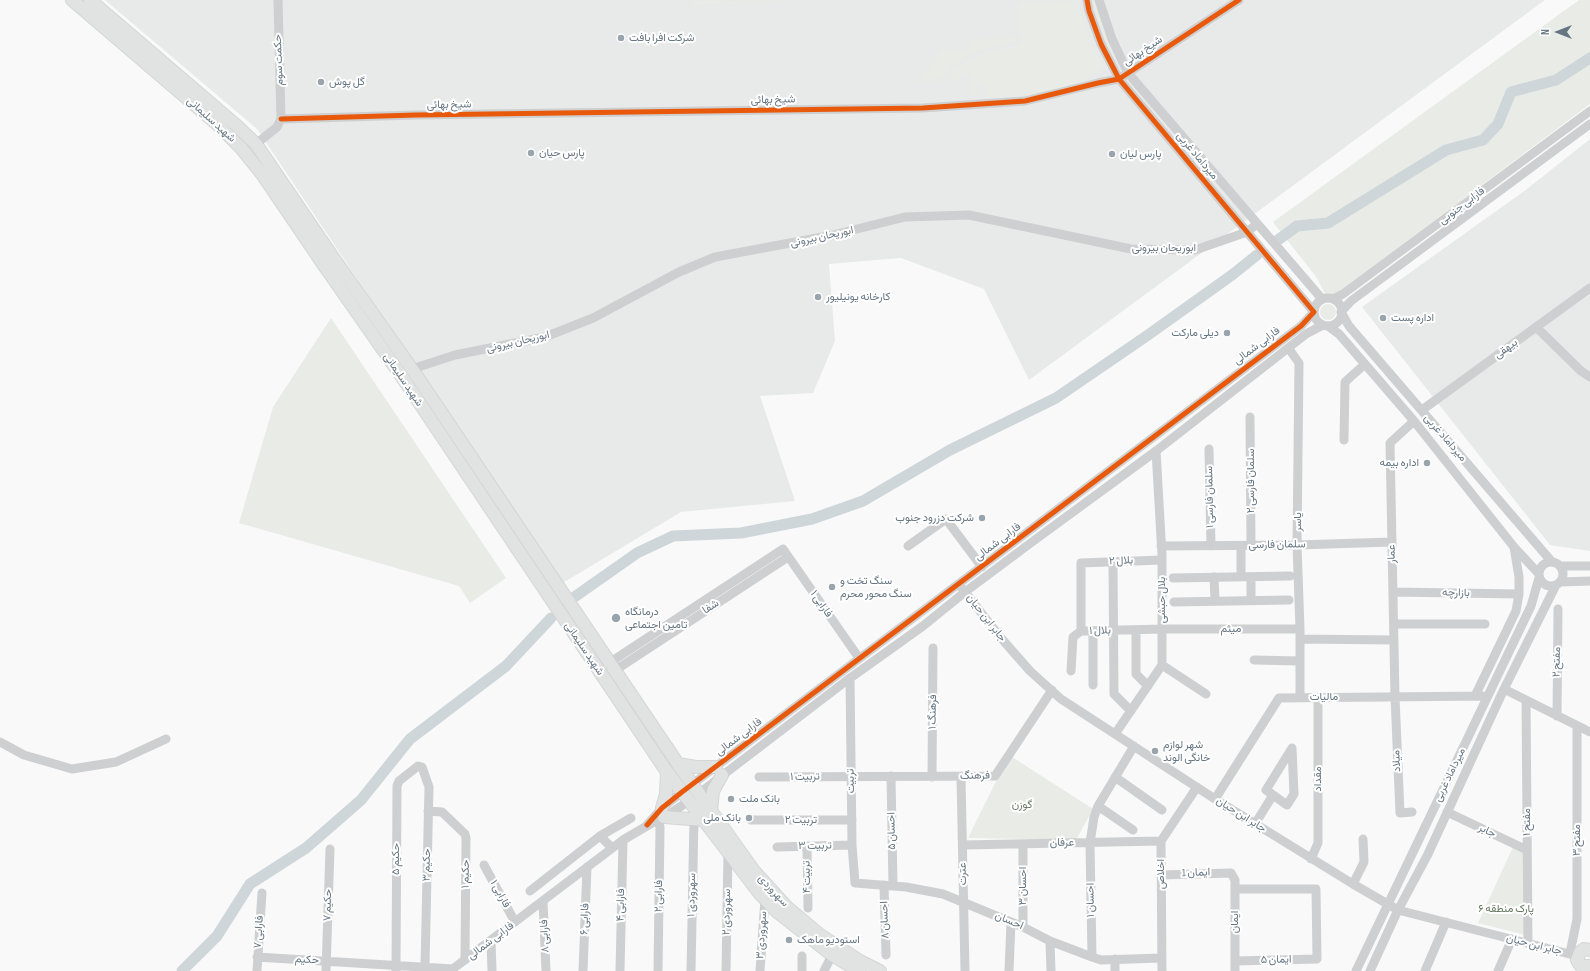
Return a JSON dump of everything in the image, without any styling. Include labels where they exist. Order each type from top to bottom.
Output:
[{"type":"main road","name":"شهید سلیمانی","points":[[72,0],[218,125],[242,148],[262,174],[402,377],[685,797]]},
{"type":"main road","name":"شهید سلیمانی","points":[[90,0],[236,125],[256,144],[332,256],[412,369],[611,667],[695,789]]},
{"type":"main road","points":[[667,772],[666,794],[662,815],[703,816],[722,769],[678,764]]},
{"type":"main road","name":"سهروردی","points":[[695,789],[703,816],[728,852],[765,899],[800,931],[832,955],[859,971]]},
{"type":"main road","name":"سهروردی","points":[[685,797],[787,907],[819,934],[860,961],[880,971]]},
{"type":"main road","points":[[1581,953],[1581,966],[1590,966]]},
{"type":"main road","points":[[1572,971],[1581,953]]},
{"type":"main road","points":[[1587,971],[1590,966]]},
{"type":"street","name":"حکمت سوم","points":[[278,0],[281,119]]},
{"type":"street","name":"میرداماد غربی","points":[[1087,0],[1089,11],[1101,44],[1119,79],[1314,312]]},
{"type":"street","name":"میرداماد غربی","points":[[1099,0],[1112,39],[1128,73],[1322,299]]},
{"type":"street","name":"شیخ بهائی","points":[[281,119],[416,115],[923,108],[1025,101],[1119,79],[1239,0]]},
{"type":"street","name":"فارابی جنوبی","points":[[1333,299],[1343,294],[1590,111]]},
{"type":"street","points":[[256,144],[277,127],[281,119]]},
{"type":"street","name":"فارابی جنوبی","points":[[1342,312],[1350,301],[1590,124]]},
{"type":"street","name":"ابوریحان بیرونی","points":[[412,369],[455,355],[545,337],[593,318],[679,272],[715,257],[833,235],[905,217],[968,215],[1131,249],[1195,250],[1247,232],[1257,224]]},
{"type":"street","name":"بیهقی","points":[[1422,410],[1590,288]]},
{"type":"street","points":[[1322,299],[1333,299],[1339,304],[1342,312],[1341,316],[1336,323],[1325,325],[1317,320],[1314,312],[1316,304],[1322,299]]},
{"type":"street","name":"فارابی شمالی","points":[[722,769],[859,658],[982,567],[1295,330],[1314,312]]},
{"type":"street","name":"میرداماد غربی","points":[[1342,312],[1349,326],[1556,564]]},
{"type":"street","name":"میرداماد غربی","points":[[1325,325],[1339,334],[1414,421],[1514,547],[1539,576],[1531,606],[1356,971]]},
{"type":"street","name":"فارابی شمالی","points":[[451,970],[622,840],[662,815],[722,769],[923,626],[965,592],[1156,451],[1289,349],[1306,334],[1325,325]]},
{"type":"street","points":[[1536,327],[1581,371],[1590,377]]},
{"type":"street","name":"یاسر","points":[[1289,349],[1298,363],[1297,545],[1300,629],[1300,697]]},
{"type":"street","points":[[1344,440],[1345,382],[1365,364]]},
{"type":"street","name":"سلمان فارسی ۲","points":[[1250,417],[1251,545]]},
{"type":"street","name":"عمار","points":[[1395,697],[1390,443],[1414,421]]},
{"type":"street","name":"سلمان فارسی ۱","points":[[1209,449],[1211,546]]},
{"type":"street","name":"بلال حبشی","points":[[1156,451],[1162,546],[1162,665]]},
{"type":"street","points":[[908,546],[946,519],[982,567]]},
{"type":"street","name":"سلمان فارسی","points":[[1162,546],[1241,546],[1392,542]]},
{"type":"street","points":[[1241,546],[1241,577]]},
{"type":"street","points":[[1475,696],[1516,611],[1519,594],[1519,577],[1514,547]]},
{"type":"street","name":"شفا","points":[[611,667],[786,553]]},
{"type":"street","name":"فارابی ۱","points":[[786,553],[859,658]]},
{"type":"street","name":"بلال ۲","points":[[1081,563],[1162,560]]},
{"type":"street","points":[[1113,562],[1114,694],[1131,711]]},
{"type":"street","points":[[1590,566],[1556,564],[1548,562],[1542,566],[1539,576],[1546,585],[1590,581]]},
{"type":"street","name":"بلال ۱","points":[[1081,563],[1081,631],[1163,629]]},
{"type":"street","points":[[1556,564],[1563,574],[1558,583]]},
{"type":"street","points":[[1173,578],[1290,576]]},
{"type":"street","points":[[1214,577],[1215,601]]},
{"type":"street","points":[[1251,577],[1251,600]]},
{"type":"street","name":"میرداماد غربی","points":[[1370,971],[1398,910],[1428,854],[1504,689],[1558,583]]},
{"type":"street","name":"جابر ابن حیان","points":[[959,584],[1001,638],[1030,672],[1061,698],[1196,787],[1353,884],[1398,910],[1528,943],[1581,953]]},
{"type":"street","name":"بازارچه","points":[[1393,592],[1519,594]]},
{"type":"street","points":[[1174,602],[1289,600]]},
{"type":"street","name":"مفتح ۲","points":[[1557,716],[1558,609]]},
{"type":"street","points":[[1394,624],[1485,624]]},
{"type":"street","name":"میثم","points":[[1163,629],[1300,629]]},
{"type":"street","points":[[1136,630],[1136,674],[1148,686]]},
{"type":"street","points":[[1071,671],[1073,637],[1081,631]]},
{"type":"street","points":[[1093,631],[1093,685]]},
{"type":"street","points":[[1300,639],[1394,640]]},
{"type":"street","name":"فرهنگ ۱","points":[[932,777],[933,648]]},
{"type":"street","points":[[1254,660],[1300,661]]},
{"type":"street","points":[[1115,734],[1162,665],[1206,694]]},
{"type":"street","name":"تربیت","points":[[850,678],[852,846],[855,883]]},
{"type":"street","points":[[1504,689],[1590,732]]},
{"type":"street","name":"فرهنگ","points":[[851,776],[996,776],[1052,690]]},
{"type":"street","name":"مالیات","points":[[1215,799],[1279,698],[1488,696]]},
{"type":"street","name":"میلاد","points":[[1395,697],[1400,813],[1412,812]]},
{"type":"street","name":"مقداد","points":[[1311,858],[1318,843],[1318,698]]},
{"type":"street","name":"مفتح ۱","points":[[1526,700],[1528,943]]},
{"type":"street","name":"مفتح ۳","points":[[1577,726],[1577,919],[1581,953]]},
{"type":"street","points":[[0,742],[24,755],[72,769],[116,762],[166,739]]},
{"type":"street","name":"احسان ۱","points":[[1092,957],[1090,843],[1094,817],[1098,806],[1134,746]]},
{"type":"street","points":[[1292,748],[1294,794],[1287,805],[1273,795],[1266,790],[1292,748]]},
{"type":"street","name":"حکیم ۳","points":[[420,766],[429,787],[425,966]]},
{"type":"street","name":"حکیم ۵","points":[[396,968],[397,786],[399,781],[420,766]]},
{"type":"street","name":"تربیت ۱","points":[[759,777],[851,776]]},
{"type":"street","name":"احسان ۵","points":[[888,886],[891,776]]},
{"type":"street","name":"عترت","points":[[962,776],[965,971]]},
{"type":"street","points":[[1116,777],[1162,810]]},
{"type":"street","points":[[1162,841],[1196,787]]},
{"type":"street","points":[[1255,824],[1273,795]]},
{"type":"street","points":[[1098,806],[1133,830]]},
{"type":"street","name":"حکیم ۱","points":[[428,810],[442,812],[465,834],[466,838],[465,960]]},
{"type":"street","name":"جابر","points":[[1447,812],[1527,850]]},
{"type":"street","name":"فارابی شمالی","points":[[647,825],[662,815]]},
{"type":"street","name":"فارابی ۲","points":[[658,971],[660,827],[662,815]]},
{"type":"street","name":"سهروردی ۱","points":[[691,971],[703,816]]},
{"type":"street","points":[[530,891],[600,836],[631,818]]},
{"type":"street","name":"تربیت ۲","points":[[751,820],[852,820]]},
{"type":"street","points":[[600,836],[612,848]]},
{"type":"street","points":[[1353,884],[1364,862],[1363,839]]},
{"type":"street","name":"فارابی ۴","points":[[620,971],[622,840]]},
{"type":"street","name":"عرفان","points":[[963,846],[1162,841]]},
{"type":"street","name":"اخلاص","points":[[1162,841],[1162,971]]},
{"type":"street","name":"احسان ۳","points":[[1023,844],[1023,927]]},
{"type":"street","name":"تربیت ۴","points":[[806,846],[808,908]]},
{"type":"street","name":"تربیت ۳","points":[[778,847],[852,846]]},
{"type":"street","name":"حکیم ۷","points":[[326,971],[330,849]]},
{"type":"street","name":"سهروردی ۲","points":[[726,971],[728,852]]},
{"type":"street","name":"فارابی ۱","points":[[484,865],[515,922]]},
{"type":"street","name":"فارابی ۶","points":[[583,971],[587,867]]},
{"type":"street","name":"ایمان 1","points":[[1161,875],[1232,873]]},
{"type":"street","name":"ایمان","points":[[1232,873],[1235,880],[1235,971]]},
{"type":"street","name":"احسان","points":[[855,883],[921,889],[943,894],[1023,927],[1050,941],[1101,960],[1161,958]]},
{"type":"street","name":"احسان ۸","points":[[886,955],[888,886]]},
{"type":"street","name":"ایمان ۵","points":[[1235,889],[1316,889],[1317,959],[1235,961]]},
{"type":"street","name":"فارابی ۷","points":[[257,971],[262,893]]},
{"type":"street","name":"سهروردی ۳","points":[[760,971],[765,899]]},
{"type":"street","name":"فارابی ۸","points":[[543,901],[546,971]]},
{"type":"street","points":[[1009,971],[1011,922]]},
{"type":"street","points":[[1424,971],[1446,922]]},
{"type":"street","points":[[1498,971],[1512,939]]},
{"type":"street","points":[[491,941],[492,971]]},
{"type":"street","points":[[1050,941],[1051,971]]},
{"type":"street","points":[[824,971],[832,955]]},
{"type":"street","points":[[802,956],[802,971]]},
{"type":"street","name":"حکیم","points":[[257,957],[326,961],[396,968],[425,966],[451,970]]},
{"type":"street","points":[[1115,959],[1115,971]]},
{"type":"shaded area","points":[[105,0],[1545,0],[1029,380],[984,289],[901,258],[829,264],[835,341],[813,393],[760,396],[795,501],[681,512],[561,584],[257,129]]},
{"type":"shaded area","points":[[1590,139],[1590,551],[1550,545],[1362,307],[1527,189]]},
{"type":"green space","points":[[1091,0],[1096,0],[1116,58],[1113,58],[1106,44]]},
{"type":"green space","points":[[1579,0],[1590,0],[1590,104],[1336,294],[1325,294],[1317,278],[1273,222]]},
{"type":"green space","points":[[692,1],[781,1],[692,5]]},
{"type":"green space","points":[[1078,1],[1087,33],[1101,60],[1102,67],[1082,81],[1066,88],[1034,95],[986,98],[985,85],[978,85],[977,96],[971,95],[971,75],[960,75],[959,81],[952,80],[951,76],[954,69],[962,64],[983,54],[1022,43],[1023,37],[1017,29],[1019,3]]},
{"type":"green space","points":[[1019,38],[1014,42],[989,47],[974,52],[953,66],[945,77],[929,82],[921,81],[940,51],[970,49],[971,39]]},
{"type":"green space","points":[[1328,304],[1334,306],[1336,312],[1334,318],[1328,320],[1322,318],[1320,312],[1322,306]]},
{"type":"green space","points":[[331,318],[506,578],[470,603],[459,586],[239,523],[273,407]]},
{"type":"green space","name":"گوزن","points":[[1009,755],[1093,809],[1076,840],[968,838]]},
{"type":"green space","name":"پارک منطقه ۶","points":[[1513,847],[1524,853],[1525,935],[1478,923]]},
{"type":"waterway","points":[[1278,240],[1297,226],[1328,223],[1446,150],[1483,140],[1498,124],[1511,92],[1556,80],[1590,58]]},
{"type":"waterway","points":[[573,598],[637,553],[673,536],[741,533],[812,519],[863,501],[950,450],[1056,398],[1148,335],[1232,275],[1257,255]]},
{"type":"waterway","points":[[182,971],[217,936],[250,884],[306,848],[361,800],[410,739],[506,666],[551,618]]},
{"type":"cycle path","points":[[647,825],[662,808],[682,792],[1301,326],[1314,312],[1119,79],[1101,44],[1089,11],[1087,0]]},
{"type":"cycle path","points":[[281,119],[416,115],[923,108],[1025,101],[1119,79],[1239,0]]},
{"type":"place","name":"شرکت افرا بافت","points":[[621,38]]},
{"type":"place","name":"گل پوش","points":[[321,82]]},
{"type":"place","name":"پارس حیان","points":[[531,153]]},
{"type":"place","name":"پارس لیان","points":[[1112,154]]},
{"type":"place","name":"کارخانه یونیلیور","points":[[818,297]]},
{"type":"place","name":"اداره پست","points":[[1383,318]]},
{"type":"place","name":"دیلی مارکت","points":[[1227,333]]},
{"type":"place","name":"اداره بیمه","points":[[1427,463]]},
{"type":"place","name":"شرکت دزرود جنوب","points":[[982,518]]},
{"type":"place","name":"سنگ تخت و سنگ محور محرم","points":[[832,587]]},
{"type":"place","name":"درمانگاه تامین اجتماعی","points":[[616,618]]},
{"type":"place","name":"شهر لوازم خانگی الوند","points":[[1155,751]]},
{"type":"place","name":"بانک ملت","points":[[731,799]]},
{"type":"place","name":"بانک ملی","points":[[749,818]]},
{"type":"place","name":"استودیو ماهک","points":[[789,940]]}]
